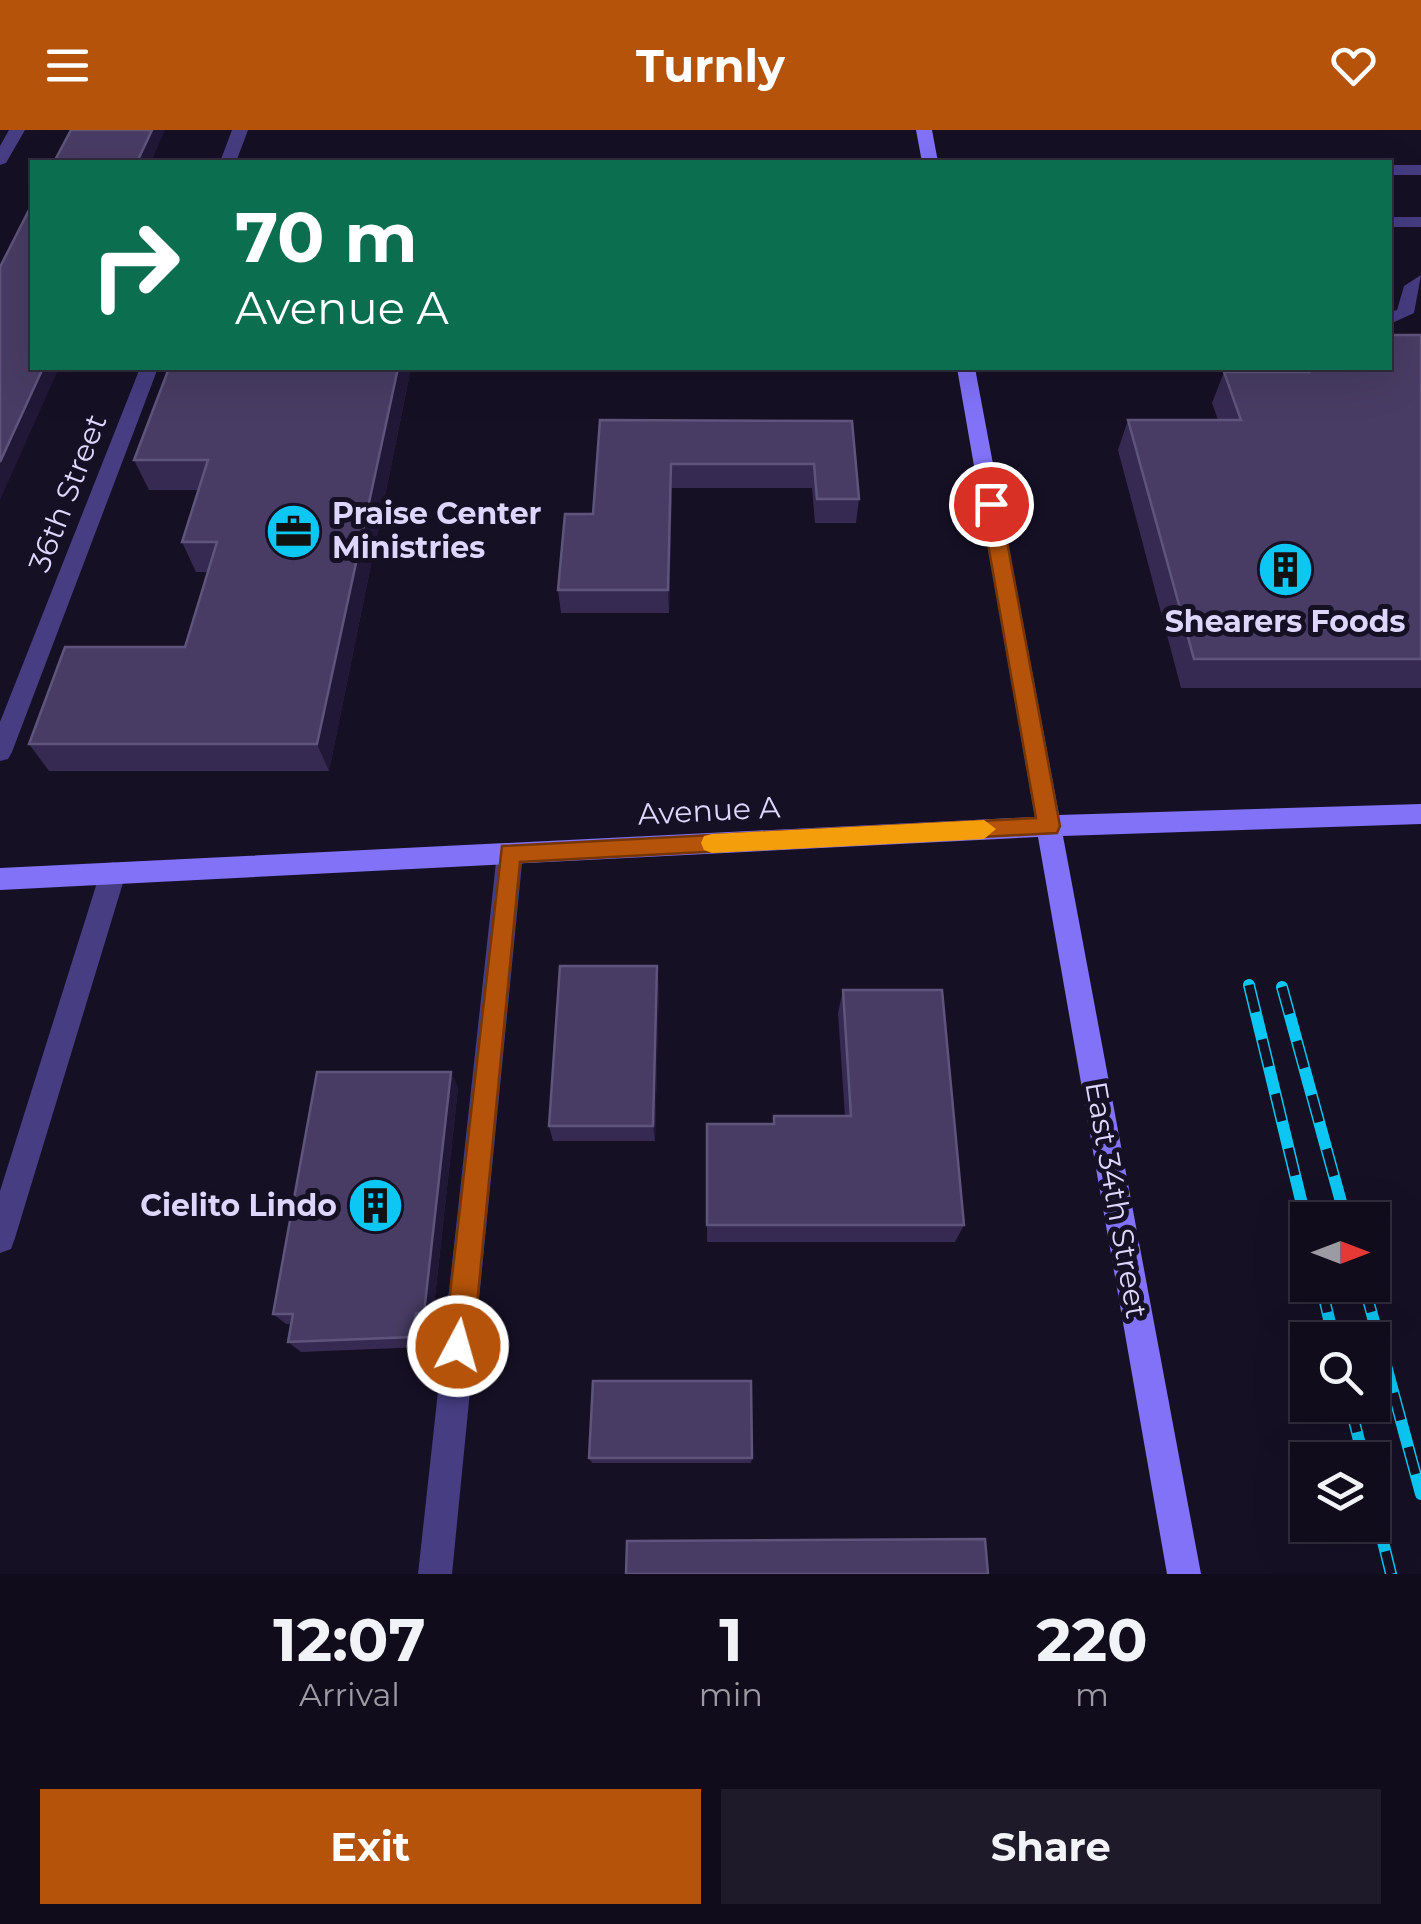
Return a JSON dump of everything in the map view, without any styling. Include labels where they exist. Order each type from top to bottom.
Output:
[{"type":"main road","points":[[924,130],[930,160]]},
{"type":"main road","name":"East 34th Street","points":[[966,370],[1184,1574]]},
{"type":"main road","name":"Avenue A","points":[[0,879],[1049,826],[1421,814]]},
{"type":"street","points":[[0,160],[17,130]]},
{"type":"street","points":[[229,160],[240,130]]},
{"type":"street","points":[[1392,170],[1421,170]]},
{"type":"street","points":[[1392,222],[1421,222]]},
{"type":"street","points":[[1392,317],[1405,312],[1413,286],[1421,280]]},
{"type":"street","name":"36th Street","points":[[0,752],[147,370]]},
{"type":"street","points":[[435,1574],[510,853]]},
{"type":"street","points":[[0,1238],[113,873]]},
{"type":"building","points":[[71,130],[152,130],[138,160],[55,160]]},
{"type":"building","points":[[30,208],[30,370],[42,370],[0,462],[0,267]]},
{"type":"building","name":"Shearers Foods","points":[[1392,335],[1421,335],[1421,659],[1194,659],[1128,420],[1241,420],[1224,372],[1392,370]]},
{"type":"building","name":"Praise Center Ministries","points":[[168,370],[398,370],[317,744],[29,744],[65,647],[185,647],[217,542],[182,542],[208,460],[134,460]]},
{"type":"building","points":[[600,420],[852,421],[859,499],[817,499],[814,464],[671,464],[668,590],[558,590],[565,514],[593,514]]},
{"type":"building","points":[[560,966],[657,966],[653,1126],[549,1126]]},
{"type":"building","points":[[843,990],[942,990],[964,1225],[707,1225],[707,1124],[774,1124],[774,1116],[851,1116]]},
{"type":"building","name":"Cielito Lindo","points":[[317,1072],[451,1072],[424,1313],[416,1313],[413,1337],[288,1342],[293,1314],[273,1314]]},
{"type":"building","points":[[593,1381],[751,1381],[752,1458],[589,1458]]},
{"type":"building","points":[[985,1539],[988,1574],[626,1574],[627,1541]]},
{"type":"railway","points":[[1249,985],[1301,1202]]},
{"type":"railway","points":[[1282,987],[1341,1202]]},
{"type":"railway","points":[[1325,1302],[1330,1322]]},
{"type":"railway","points":[[1369,1302],[1421,1494]]},
{"type":"railway","points":[[1354,1422],[1359,1442]]},
{"type":"railway","points":[[1383,1542],[1391,1574]]},
{"type":"slow traffic","points":[[712,843],[984,829]]},
{"type":"place","name":"Praise Center Ministries","points":[[293,531]]},
{"type":"place","name":"Shearers Foods","points":[[1285,569]]},
{"type":"place","name":"Cielito Lindo","points":[[376,1206]]},
{"type":"route","points":[[458,1346],[510,853],[1049,826],[991,504]]}]
